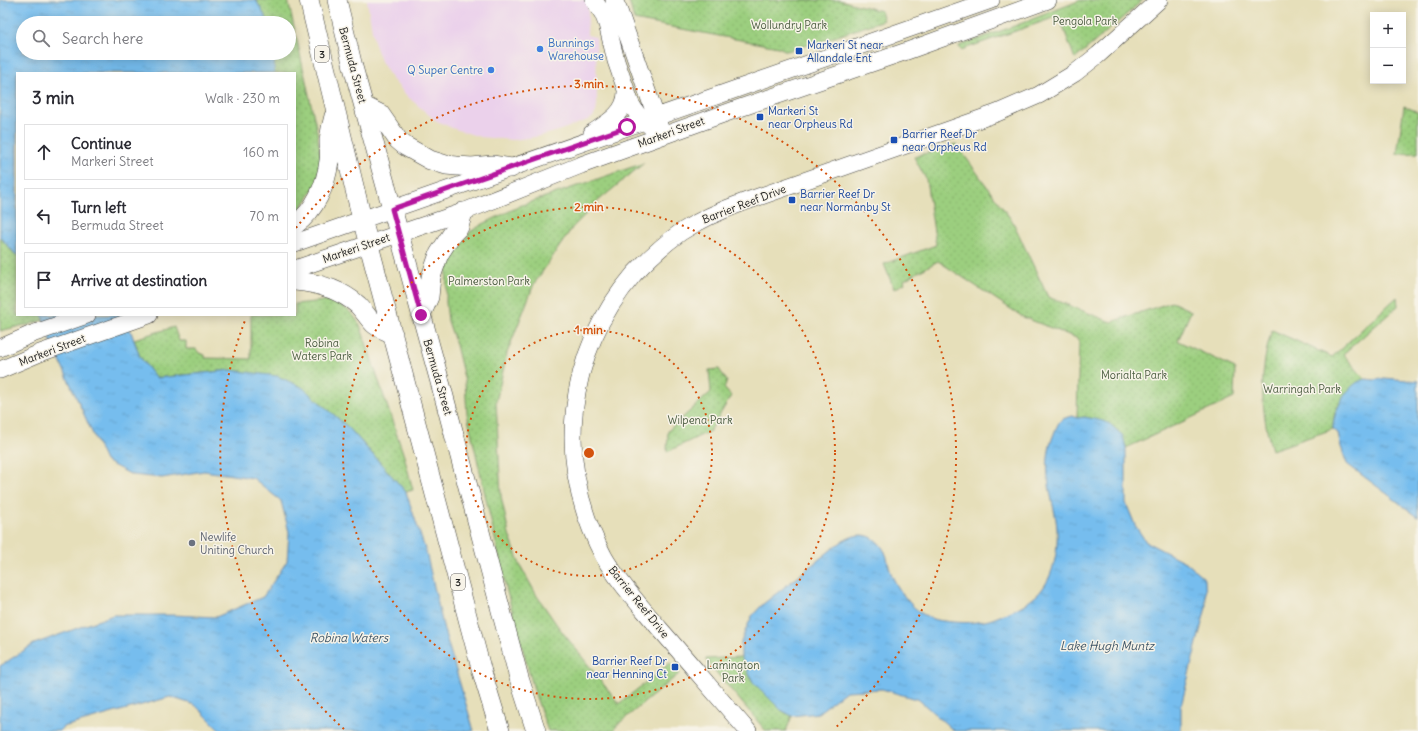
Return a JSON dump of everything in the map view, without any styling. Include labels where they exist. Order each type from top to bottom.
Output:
[{"type":"main road","name":"3","points":[[309,0],[368,244],[482,672],[500,731]]},
{"type":"main road","name":"Bermuda Street","points":[[337,0],[346,39],[519,678],[536,731]]},
{"type":"main road","points":[[594,0],[603,14],[607,24],[614,55],[634,110],[650,119]]},
{"type":"main road","points":[[614,0],[635,56],[650,119],[662,136]]},
{"type":"main road","name":"Markeri Street","points":[[296,243],[991,0]]},
{"type":"main road","name":"Markeri Street","points":[[296,269],[463,212],[581,165],[1048,0]]},
{"type":"main road","name":"Barrier Reef Drive","points":[[748,731],[626,588],[605,558],[589,524],[581,500],[577,480],[574,460],[573,428],[577,391],[582,369],[592,339],[601,321],[624,286],[650,258],[680,233],[697,222],[744,202],[997,114],[1039,95],[1075,73],[1098,55],[1160,0]]},
{"type":"main road","points":[[573,146],[617,114],[625,102],[624,85],[626,65],[635,56]]},
{"type":"main road","points":[[364,106],[380,114],[405,146],[430,160],[458,166],[472,167],[492,165],[512,168]]},
{"type":"main road","points":[[296,224],[307,214],[317,200],[323,187],[329,163],[329,140],[335,108]]},
{"type":"main road","points":[[421,315],[429,297],[431,277],[439,254],[458,226],[463,212]]},
{"type":"main road","points":[[296,281],[310,282],[332,288],[359,306],[375,325],[393,334]]},
{"type":"main road","name":"Markeri Street","points":[[0,348],[32,334],[84,316]]},
{"type":"main road","name":"Markeri Street","points":[[0,370],[40,353],[146,316]]},
{"type":"shaded area","name":"Q Super Centre","points":[[367,0],[589,0],[587,35],[596,37],[596,112],[593,117],[588,120],[555,132],[535,137],[512,140],[480,137],[452,128],[435,120],[408,97],[392,79],[381,61],[374,42]]},
{"type":"green space","points":[[256,0],[288,0],[292,16],[265,16]]},
{"type":"green space","name":"Wollundry Park","points":[[629,0],[839,0],[881,11],[884,20],[808,46],[807,45],[787,51],[778,47],[634,20]]},
{"type":"green space","name":"Pengola Park","points":[[1081,0],[1143,0],[1075,59],[1059,16],[961,50],[959,46],[1017,25]]},
{"type":"green space","points":[[296,36],[317,131],[321,159],[317,184],[296,216],[296,72],[274,72],[275,60],[296,60]]},
{"type":"green space","points":[[1404,106],[1418,112],[1418,153],[1397,154]]},
{"type":"green space","name":"Morialta Park","points":[[956,144],[1013,222],[1048,297],[1111,322],[1172,302],[1191,311],[1178,341],[1235,368],[1234,398],[1126,448],[1122,436],[1085,417],[1077,418],[1079,339],[1023,317],[938,261],[904,280],[905,283],[894,289],[884,264],[936,245],[926,179],[914,157]]},
{"type":"green space","name":"Palmerston Park","points":[[644,163],[598,201],[572,228],[534,284],[507,353],[496,402],[501,496],[509,534],[520,565],[537,596],[557,625],[619,704],[670,663],[680,673],[617,725],[614,731],[548,731],[536,697],[507,592],[467,414],[465,382],[456,345],[448,321],[446,302],[447,268],[470,232],[483,224],[522,205]]},
{"type":"green space","points":[[0,237],[16,255],[16,316],[42,316],[43,320],[0,331]]},
{"type":"green space","name":"Warringah Park","points":[[1397,297],[1398,306],[1343,354],[1365,379],[1352,388],[1338,406],[1333,421],[1333,429],[1272,450],[1263,405],[1263,375],[1272,330],[1332,357]]},
{"type":"green space","name":"Robina Waters Park","points":[[324,301],[336,304],[349,311],[360,325],[404,456],[413,490],[406,492],[349,428],[231,370],[156,378],[140,357],[134,339],[174,327],[179,341],[186,341],[186,349],[196,349],[199,353],[205,355],[205,358],[251,359],[251,316],[296,316],[296,304]]},
{"type":"green space","name":"Wilpena Park","points":[[719,369],[727,381],[724,388],[731,396],[710,431],[667,452],[668,431],[711,392],[709,370]]},
{"type":"green space","name":"Lamington Park","points":[[741,657],[753,682],[781,710],[792,716],[786,731],[766,731],[705,659]]},
{"type":"water","points":[[0,0],[256,0],[265,16],[16,16],[16,60],[275,60],[274,72],[16,72],[16,255],[0,237]]},
{"type":"water","name":"Robina Waters","points":[[42,316],[125,316],[140,357],[156,378],[231,370],[277,376],[302,387],[349,428],[406,492],[426,552],[444,630],[474,731],[228,731],[219,729],[195,705],[170,697],[63,727],[59,731],[0,731],[0,666],[34,644],[113,615],[216,617],[263,597],[287,561],[289,532],[281,501],[253,478],[204,471],[162,478],[132,475],[105,461],[50,339]]},
{"type":"water","points":[[1384,378],[1418,381],[1418,517],[1347,464],[1338,433],[1333,429],[1333,422],[1338,407],[1347,391],[1353,385],[1366,379],[1376,380]]},
{"type":"water","name":"Lake Hugh Muntz","points":[[1073,416],[1077,418],[1085,417],[1103,421],[1110,424],[1123,436],[1126,448],[1126,503],[1135,525],[1146,542],[1187,563],[1205,579],[1206,607],[1181,706],[1181,731],[954,731],[919,700],[882,689],[846,691],[818,713],[792,716],[781,710],[753,682],[741,657],[741,642],[752,616],[762,605],[846,539],[860,535],[873,538],[885,552],[891,573],[897,586],[906,599],[924,615],[933,619],[958,622],[985,621],[1013,610],[1036,596],[1046,584],[1050,575],[1054,565],[1057,544],[1055,514],[1049,486],[1047,467],[1049,449],[1057,426],[1061,420]]},
{"type":"place","name":"Bunnings Warehouse","points":[[540,49]]},
{"type":"place","name":"Markeri St near Allandale Ent","points":[[799,51]]},
{"type":"place","name":"Q Super Centre","points":[[491,70]]},
{"type":"place","name":"Markeri St near Orpheus Rd","points":[[760,117]]},
{"type":"place","name":"Barrier Reef Dr near Orpheus Rd","points":[[894,140]]},
{"type":"place","name":"Barrier Reef Dr near Normanby St","points":[[792,200]]},
{"type":"place","name":"Newlife Uniting Church","points":[[192,543]]},
{"type":"place","name":"Barrier Reef Dr near Henning Ct","points":[[675,667]]},
{"type":"route","points":[[421,315],[392,209],[627,127]]}]
